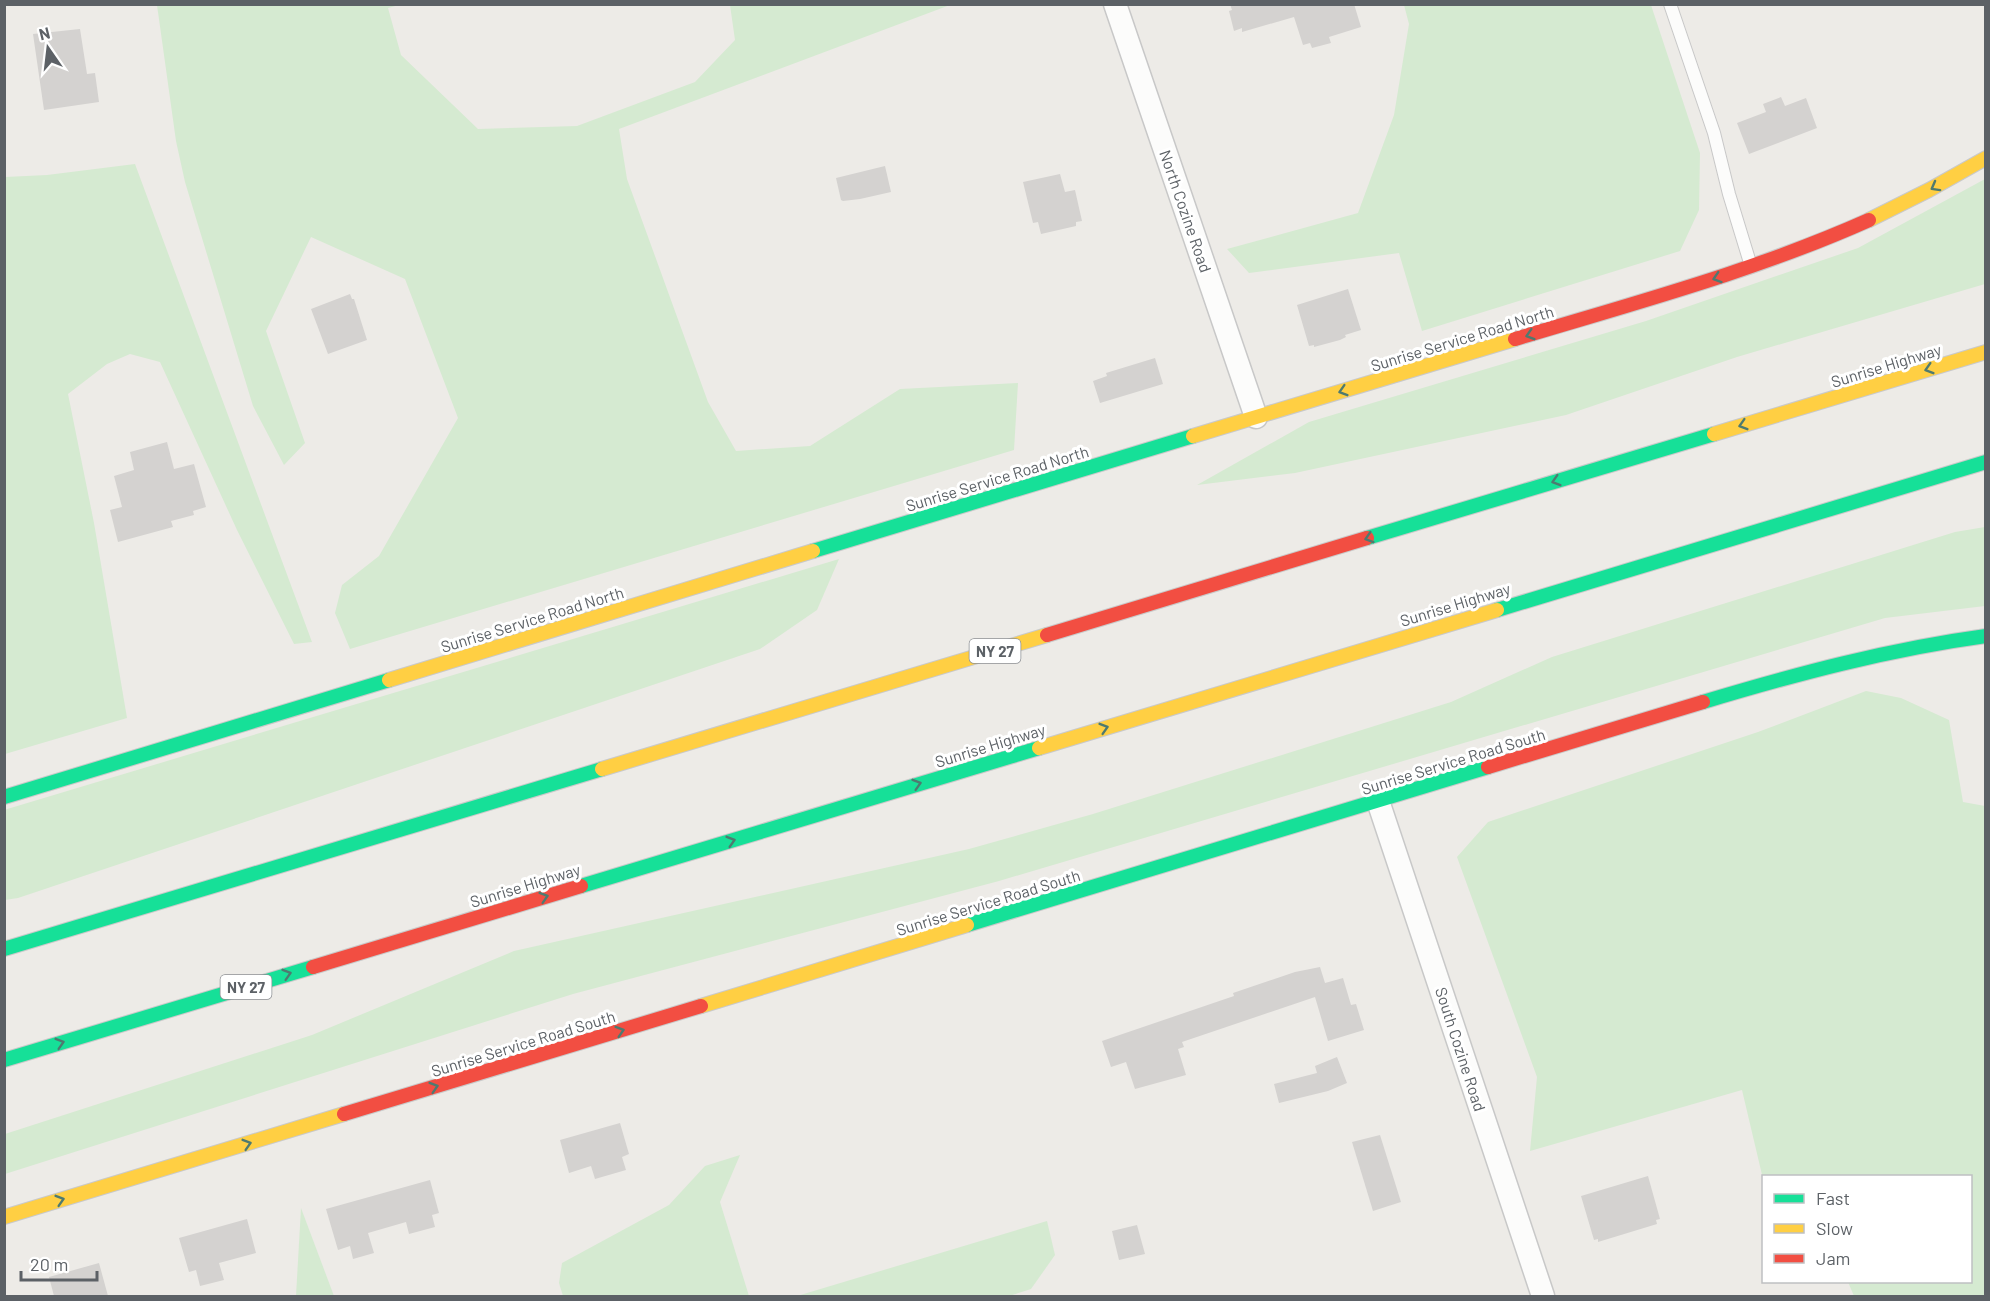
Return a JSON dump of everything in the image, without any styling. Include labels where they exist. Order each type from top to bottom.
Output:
[{"type":"main road","name":"Sunrise Service Road North","points":[[4,797],[1751,267],[1852,229],[1986,158]]},
{"type":"main road","name":"Sunrise Highway","points":[[4,949],[1986,352]]},
{"type":"main road","name":"Sunrise Highway","points":[[4,1060],[1986,462]]},
{"type":"main road","name":"Sunrise Service Road South","points":[[4,1217],[1809,672],[1895,651],[1986,636]]},
{"type":"street","name":"North Cozine Road","points":[[1115,4],[1256,417]]},
{"type":"street","name":"South Cozine Road","points":[[1378,801],[1543,1296]]},
{"type":"lane","points":[[1670,4],[1714,133],[1751,267]]},
{"type":"green space","points":[[157,5],[399,5],[388,8],[401,55],[478,129],[577,126],[695,82],[735,40],[730,5],[950,5],[619,129],[627,179],[708,402],[736,451],[810,446],[900,389],[1018,383],[1014,450],[350,649],[335,613],[342,585],[379,556],[458,418],[405,279],[311,237],[266,331],[305,443],[284,465],[253,406],[185,182],[176,141]]},
{"type":"green space","points":[[1404,5],[1651,5],[1700,153],[1699,210],[1680,251],[1422,331],[1399,253],[1249,273],[1227,249],[1358,213],[1394,115],[1409,24]]},
{"type":"green space","points":[[135,164],[312,642],[294,644],[237,530],[160,362],[130,354],[107,364],[68,394],[94,523],[127,718],[5,754],[5,177],[47,175]]},
{"type":"green space","points":[[1985,179],[1985,284],[1737,357],[1566,415],[1295,473],[1197,485],[1309,422],[1646,321],[1858,248]]},
{"type":"green space","points":[[1985,527],[1985,606],[1885,618],[999,881],[573,994],[5,1174],[5,1134],[312,1035],[514,951],[969,849],[1093,814],[1451,702],[1552,657],[1955,532]]},
{"type":"green space","points":[[839,559],[817,610],[760,649],[18,898],[5,900],[4,810]]},
{"type":"green space","points":[[1866,691],[1901,698],[1949,720],[1963,802],[1985,806],[1985,1296],[1854,1296],[1848,1283],[1972,1283],[1972,1175],[1762,1175],[1742,1090],[1530,1151],[1537,1077],[1457,857],[1488,822],[1758,732]]},
{"type":"green space","points":[[740,1155],[720,1202],[749,1296],[563,1296],[559,1283],[562,1263],[669,1205],[705,1166]]},
{"type":"green space","points":[[301,1208],[334,1296],[296,1296]]},
{"type":"green space","points":[[1047,1221],[1055,1255],[1031,1289],[1009,1296],[797,1296]]},
{"type":"building","points":[[1230,4],[1316,4],[1316,6],[1354,4],[1361,27],[1329,37],[1331,43],[1312,48],[1310,43],[1303,45],[1294,17],[1242,32],[1242,28],[1234,31],[1229,11],[1232,10]]},
{"type":"building","points":[[80,29],[87,74],[95,73],[99,102],[44,110],[33,34]]},
{"type":"building","points":[[1781,97],[1785,106],[1806,98],[1817,128],[1749,154],[1737,123],[1766,112],[1763,104]]},
{"type":"building","points":[[885,166],[891,192],[860,199],[841,200],[836,178]]},
{"type":"building","points":[[1060,174],[1065,192],[1075,190],[1082,221],[1076,222],[1076,226],[1041,234],[1038,222],[1033,223],[1023,182]]},
{"type":"building","points":[[1348,289],[1361,330],[1345,335],[1346,337],[1340,340],[1314,347],[1314,345],[1309,346],[1297,305]]},
{"type":"building","points":[[350,294],[354,299],[367,340],[328,354],[311,309]]},
{"type":"building","points":[[1155,358],[1163,384],[1100,403],[1093,381],[1107,376],[1106,373]]},
{"type":"building","points":[[167,442],[174,469],[194,464],[206,507],[193,511],[194,515],[171,521],[173,527],[118,542],[110,510],[122,507],[114,476],[134,470],[130,452]]},
{"type":"building","points":[[1320,967],[1325,983],[1343,978],[1351,1005],[1356,1004],[1364,1030],[1328,1041],[1315,997],[1182,1042],[1184,1047],[1178,1049],[1186,1075],[1135,1089],[1126,1062],[1111,1067],[1102,1041],[1234,996],[1233,993],[1295,972]]},
{"type":"building","points":[[1337,1057],[1347,1083],[1328,1091],[1279,1103],[1274,1084],[1317,1073],[1315,1066]]},
{"type":"building","points":[[620,1123],[629,1154],[622,1157],[626,1170],[595,1179],[591,1166],[569,1173],[560,1140]]},
{"type":"building","points":[[1380,1135],[1401,1202],[1373,1211],[1352,1142]]},
{"type":"building","points":[[1648,1176],[1660,1219],[1656,1220],[1657,1224],[1598,1242],[1598,1239],[1594,1240],[1581,1196]]},
{"type":"building","points":[[430,1180],[439,1213],[432,1215],[435,1227],[409,1234],[406,1222],[368,1233],[374,1253],[353,1259],[350,1246],[338,1250],[326,1209]]},
{"type":"building","points":[[247,1219],[256,1253],[219,1263],[224,1280],[200,1286],[196,1270],[189,1272],[179,1238]]},
{"type":"building","points":[[1137,1225],[1145,1254],[1119,1260],[1112,1231]]},
{"type":"building","points":[[99,1263],[108,1296],[54,1296],[49,1277]]},
{"type":"traffic: fast","points":[[1367,538],[1714,434]]},
{"type":"traffic: fast","points":[[813,551],[1193,436]]},
{"type":"traffic: fast","points":[[1497,610],[1986,462]]},
{"type":"traffic: fast","points":[[1703,702],[1843,663],[1986,636]]},
{"type":"traffic: fast","points":[[4,797],[389,680]]},
{"type":"traffic: fast","points":[[581,886],[1039,748]]},
{"type":"traffic: fast","points":[[967,925],[1488,767]]},
{"type":"traffic: fast","points":[[4,949],[602,769]]},
{"type":"traffic: fast","points":[[4,1060],[313,967]]},
{"type":"traffic: slow","points":[[1869,220],[1986,158]]},
{"type":"traffic: slow","points":[[1193,436],[1515,339]]},
{"type":"traffic: slow","points":[[1714,434],[1986,352]]},
{"type":"traffic: slow","points":[[389,680],[813,551]]},
{"type":"traffic: slow","points":[[1039,748],[1497,610]]},
{"type":"traffic: slow","points":[[602,769],[1047,635]]},
{"type":"traffic: slow","points":[[701,1006],[967,925]]},
{"type":"traffic: slow","points":[[4,1217],[344,1114]]},
{"type":"traffic: jam","points":[[1515,339],[1738,271],[1869,220]]},
{"type":"traffic: jam","points":[[1047,635],[1367,538]]},
{"type":"traffic: jam","points":[[1488,767],[1703,702]]},
{"type":"traffic: jam","points":[[313,967],[581,886]]},
{"type":"traffic: jam","points":[[344,1114],[701,1006]]}]
